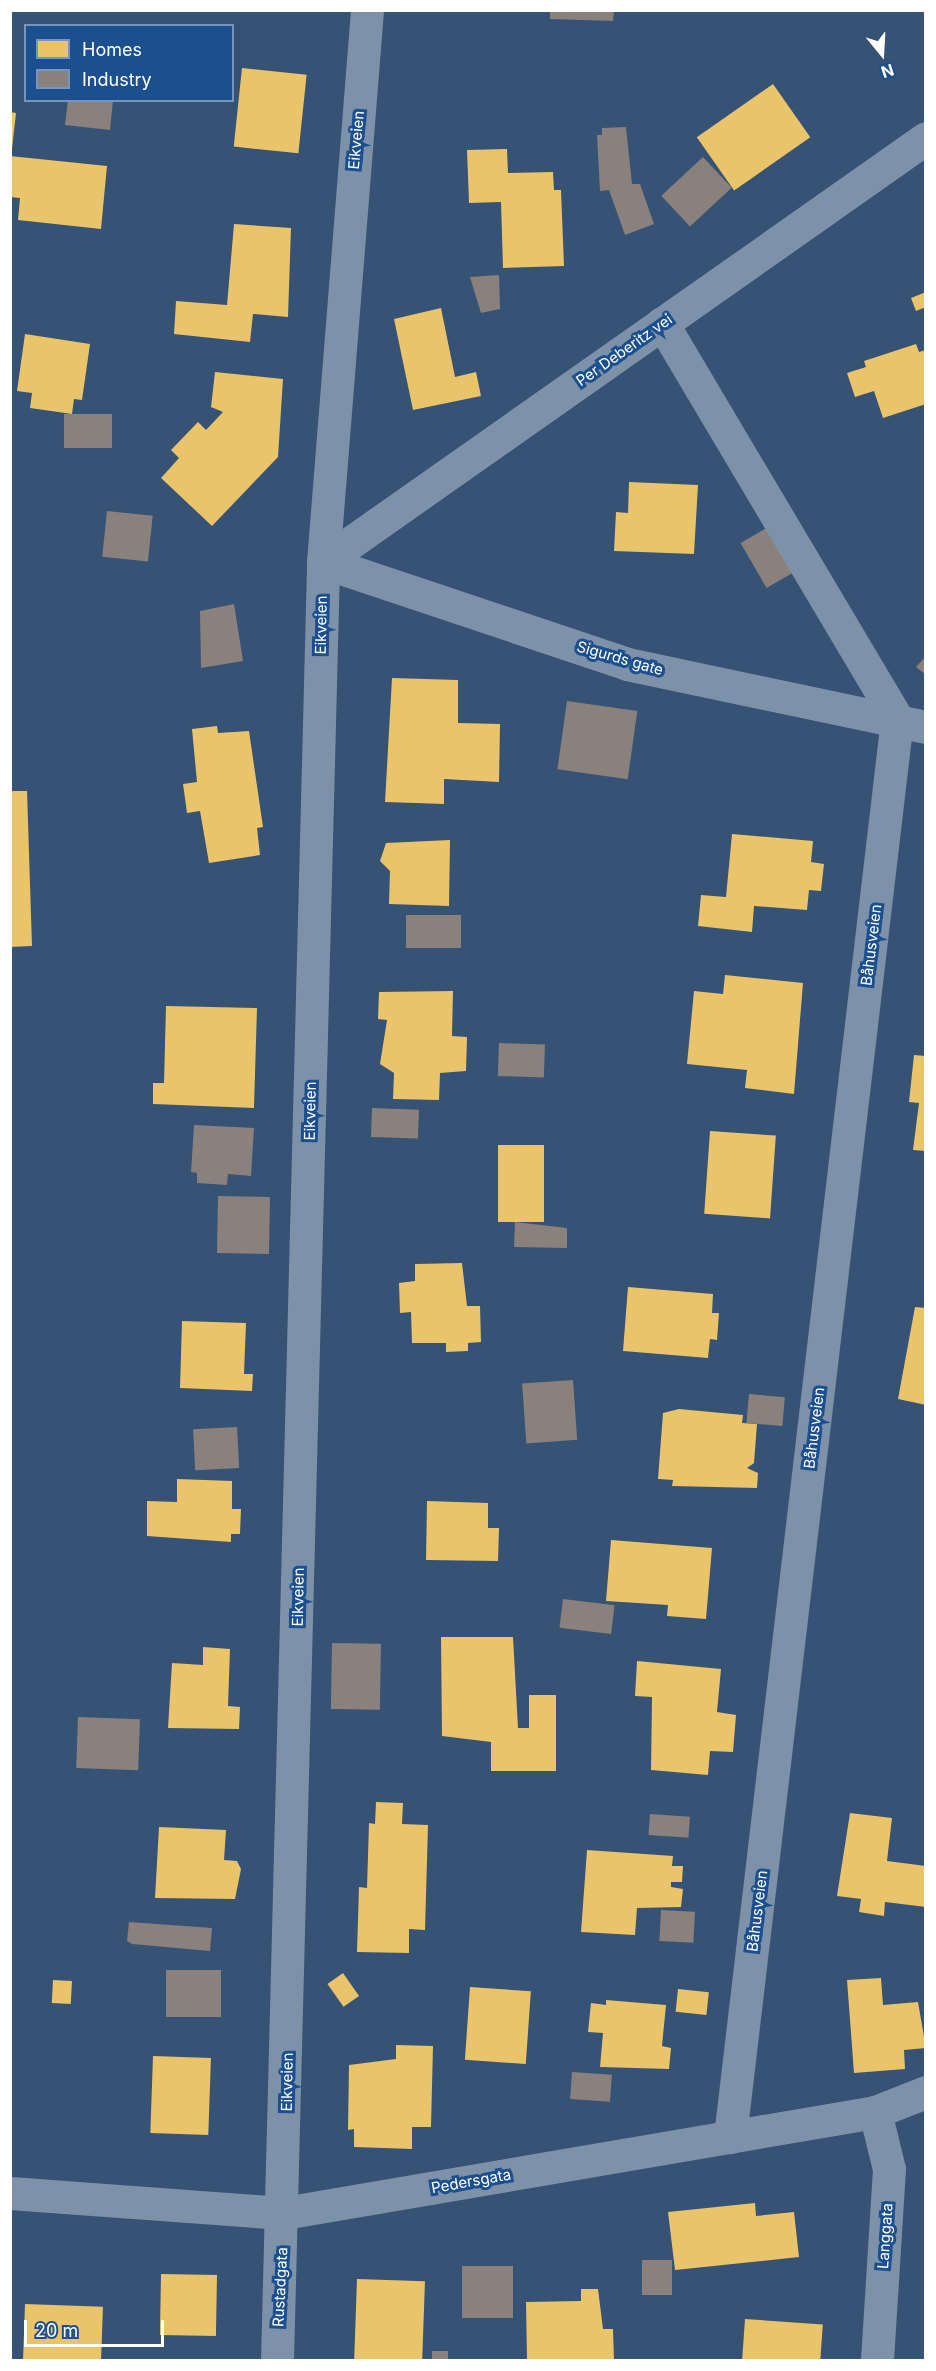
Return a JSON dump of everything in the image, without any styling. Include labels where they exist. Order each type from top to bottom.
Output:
[{"type":"street","name":"Eikveien","points":[[284,2213],[323,562],[367,10]]},
{"type":"street","name":"Per Deberitz vei","points":[[323,562],[926,138]]},
{"type":"street","points":[[662,323],[911,723]]},
{"type":"street","name":"Sigurds gate","points":[[323,562],[627,664],[911,723]]},
{"type":"street","name":"Båhusveien","points":[[730,2137],[911,723]]},
{"type":"street","name":"Pedersgata","points":[[10,2193],[284,2213],[875,2112],[926,2092]]},
{"type":"street","name":"Langgata","points":[[875,2112],[889,2169],[877,2361]]},
{"type":"street","name":"Rustadgata","points":[[277,2361],[284,2213]]},
{"type":"building: Homes","points":[[242,68],[307,75],[298,153],[234,147]]},
{"type":"building: Homes","points":[[773,84],[810,137],[734,191],[697,137]]},
{"type":"building: Homes","points":[[10,112],[16,113],[12,149],[10,149]]},
{"type":"building: Homes","points":[[507,149],[508,173],[553,172],[554,190],[561,190],[564,266],[503,268],[501,202],[469,203],[467,150]]},
{"type":"building: Homes","points":[[10,156],[107,166],[101,229],[18,220],[20,198],[10,197]]},
{"type":"building: Homes","points":[[234,224],[291,228],[288,317],[253,314],[250,342],[174,334],[176,301],[227,305]]},
{"type":"building: Homes","points":[[926,292],[926,307],[916,311],[911,298]]},
{"type":"building: Homes","points":[[441,308],[455,377],[476,372],[481,396],[413,410],[394,319]]},
{"type":"building: Homes","points":[[25,334],[90,344],[82,400],[74,399],[72,414],[30,408],[32,393],[17,391]]},
{"type":"building: Homes","points":[[916,344],[919,352],[926,350],[926,404],[883,418],[874,391],[855,397],[847,373],[866,367],[864,361]]},
{"type":"building: Homes","points":[[215,372],[283,379],[278,457],[212,526],[161,478],[179,458],[171,450],[198,422],[206,430],[223,412],[211,407]]},
{"type":"building: Homes","points":[[629,482],[698,485],[694,554],[614,551],[616,512],[628,513]]},
{"type":"building: Homes","points":[[392,678],[458,680],[458,723],[500,724],[499,782],[444,779],[444,804],[385,802]]},
{"type":"building: Homes","points":[[217,726],[218,733],[249,731],[263,827],[257,828],[260,855],[209,863],[200,811],[187,813],[183,784],[197,782],[192,729]]},
{"type":"building: Homes","points":[[10,791],[27,791],[32,946],[10,947]]},
{"type":"building: Homes","points":[[732,834],[813,841],[811,862],[824,864],[821,891],[809,890],[807,910],[754,906],[752,932],[698,926],[701,895],[726,897]]},
{"type":"building: Homes","points":[[450,840],[449,906],[389,904],[390,871],[380,861],[386,843]]},
{"type":"building: Homes","points":[[725,975],[803,983],[794,1094],[745,1088],[747,1070],[687,1064],[694,991],[723,994]]},
{"type":"building: Homes","points":[[453,991],[452,1036],[467,1037],[466,1071],[440,1073],[439,1100],[393,1099],[394,1073],[380,1064],[387,1020],[378,1019],[379,992]]},
{"type":"building: Homes","points":[[166,1006],[257,1008],[254,1108],[153,1104],[153,1083],[164,1083]]},
{"type":"building: Homes","points":[[914,1055],[926,1056],[926,1151],[913,1150],[919,1103],[909,1102]]},
{"type":"building: Homes","points":[[710,1131],[776,1136],[770,1218],[704,1214]]},
{"type":"building: Homes","points":[[498,1145],[544,1145],[544,1222],[498,1222]]},
{"type":"building: Homes","points":[[462,1263],[467,1306],[480,1306],[481,1342],[468,1343],[468,1351],[446,1352],[446,1343],[412,1343],[411,1312],[400,1313],[399,1283],[415,1281],[415,1264]]},
{"type":"building: Homes","points":[[628,1287],[713,1294],[712,1313],[719,1313],[717,1340],[710,1339],[708,1358],[623,1351]]},
{"type":"building: Homes","points":[[915,1307],[926,1308],[926,1405],[898,1399]]},
{"type":"building: Homes","points":[[182,1321],[246,1323],[244,1374],[253,1374],[252,1391],[180,1388]]},
{"type":"building: Homes","points":[[679,1409],[743,1415],[742,1423],[757,1424],[754,1463],[747,1468],[758,1473],[757,1488],[672,1486],[673,1480],[658,1479],[663,1413]]},
{"type":"building: Homes","points":[[177,1479],[232,1481],[232,1509],[241,1509],[240,1534],[231,1534],[231,1542],[147,1536],[147,1501],[177,1502]]},
{"type":"building: Homes","points":[[427,1501],[488,1503],[488,1528],[499,1528],[498,1561],[426,1560]]},
{"type":"building: Homes","points":[[611,1540],[712,1548],[706,1619],[667,1616],[668,1605],[606,1601]]},
{"type":"building: Homes","points":[[441,1637],[513,1637],[518,1728],[529,1728],[529,1695],[556,1695],[556,1771],[491,1771],[491,1742],[442,1736]]},
{"type":"building: Homes","points":[[203,1647],[230,1649],[228,1706],[240,1707],[239,1729],[168,1728],[172,1663],[203,1665]]},
{"type":"building: Homes","points":[[637,1661],[721,1669],[717,1712],[736,1715],[733,1752],[710,1751],[708,1775],[651,1770],[652,1697],[635,1696]]},
{"type":"building: Homes","points":[[376,1802],[403,1803],[402,1824],[428,1825],[425,1930],[409,1929],[409,1953],[357,1952],[359,1887],[367,1888],[369,1823],[375,1824]]},
{"type":"building: Homes","points":[[850,1813],[892,1818],[887,1861],[926,1866],[926,1907],[885,1902],[884,1916],[859,1912],[861,1899],[837,1896]]},
{"type":"building: Homes","points":[[159,1827],[226,1830],[224,1860],[237,1861],[241,1869],[235,1899],[155,1898]]},
{"type":"building: Homes","points":[[587,1850],[673,1856],[672,1866],[683,1866],[682,1882],[671,1882],[671,1887],[683,1889],[681,1907],[637,1908],[635,1935],[581,1932]]},
{"type":"building: Homes","points":[[343,1973],[359,1996],[343,2007],[327,1984]]},
{"type":"building: Homes","points":[[881,1978],[883,2005],[918,2002],[926,2048],[904,2050],[905,2069],[854,2073],[847,1980]]},
{"type":"building: Homes","points":[[53,1980],[72,1981],[71,2004],[52,2003]]},
{"type":"building: Homes","points":[[470,1987],[531,1991],[526,2064],[465,2060]]},
{"type":"building: Homes","points":[[678,1989],[709,1992],[706,2015],[676,2012]]},
{"type":"building: Homes","points":[[606,2000],[666,2005],[662,2046],[671,2048],[669,2069],[600,2067],[603,2033],[588,2032],[591,2003],[606,2005]]},
{"type":"building: Homes","points":[[396,2045],[433,2046],[431,2127],[412,2127],[412,2149],[354,2147],[354,2129],[348,2130],[349,2065],[396,2059]]},
{"type":"building: Homes","points":[[153,2056],[211,2058],[208,2135],[150,2133]]},
{"type":"building: Homes","points":[[755,2203],[756,2216],[794,2212],[799,2257],[675,2270],[668,2212]]},
{"type":"building: Homes","points":[[161,2274],[217,2275],[216,2336],[160,2335]]},
{"type":"building: Homes","points":[[357,2279],[425,2281],[422,2360],[354,2360]]},
{"type":"building: Homes","points":[[581,2289],[598,2289],[603,2329],[613,2329],[614,2360],[527,2360],[526,2302],[581,2301]]},
{"type":"building: Homes","points":[[25,2304],[103,2307],[101,2360],[23,2360]]},
{"type":"building: Homes","points":[[745,2319],[823,2324],[820,2360],[742,2360]]},
{"type":"building: Industry","points":[[550,10],[614,10],[613,21],[550,19]]},
{"type":"building: Industry","points":[[68,102],[113,102],[110,130],[65,125]]},
{"type":"building: Industry","points":[[626,127],[632,184],[640,184],[654,224],[625,235],[609,190],[600,191],[597,135],[602,135],[602,128]]},
{"type":"building: Industry","points":[[703,157],[732,188],[690,227],[661,196]]},
{"type":"building: Industry","points":[[499,275],[500,309],[481,313],[470,277]]},
{"type":"building: Industry","points":[[64,414],[112,414],[112,448],[64,448]]},
{"type":"building: Industry","points":[[107,511],[153,516],[148,562],[102,557]]},
{"type":"building: Industry","points":[[770,526],[796,571],[767,588],[741,543]]},
{"type":"building: Industry","points":[[234,604],[243,661],[201,668],[200,611]]},
{"type":"building: Industry","points":[[926,656],[926,675],[916,667]]},
{"type":"building: Industry","points":[[567,701],[637,711],[628,779],[557,769]]},
{"type":"building: Industry","points":[[406,915],[461,915],[461,948],[406,948]]},
{"type":"building: Industry","points":[[499,1043],[545,1045],[544,1078],[498,1076]]},
{"type":"building: Industry","points":[[372,1108],[419,1110],[418,1139],[371,1137]]},
{"type":"building: Industry","points":[[194,1125],[254,1128],[251,1176],[228,1174],[227,1185],[197,1183],[197,1173],[191,1172]]},
{"type":"building: Industry","points":[[218,1196],[270,1197],[269,1254],[217,1253]]},
{"type":"building: Industry","points":[[515,1222],[567,1228],[567,1248],[514,1247]]},
{"type":"building: Industry","points":[[573,1380],[577,1440],[526,1443],[522,1384]]},
{"type":"building: Industry","points":[[749,1394],[785,1397],[782,1426],[746,1423]]},
{"type":"building: Industry","points":[[237,1427],[239,1468],[195,1470],[193,1429]]},
{"type":"building: Industry","points":[[563,1599],[615,1605],[611,1634],[559,1628]]},
{"type":"building: Industry","points":[[332,1643],[381,1644],[380,1710],[331,1709]]},
{"type":"building: Industry","points":[[78,1717],[140,1719],[138,1770],[76,1768]]},
{"type":"building: Industry","points":[[650,1814],[690,1817],[688,1838],[649,1835]]},
{"type":"building: Industry","points":[[661,1910],[695,1912],[693,1943],[659,1941]]},
{"type":"building: Industry","points":[[129,1922],[212,1928],[210,1951],[132,1944],[127,1941]]},
{"type":"building: Industry","points":[[166,1970],[221,1970],[221,2017],[166,2017]]},
{"type":"building: Industry","points":[[572,2072],[612,2075],[610,2102],[570,2099]]},
{"type":"building: Industry","points":[[642,2260],[672,2260],[672,2295],[642,2295]]},
{"type":"building: Industry","points":[[462,2266],[513,2266],[513,2318],[462,2318]]},
{"type":"building: Industry","points":[[432,2351],[448,2351],[448,2360],[432,2360]]}]
